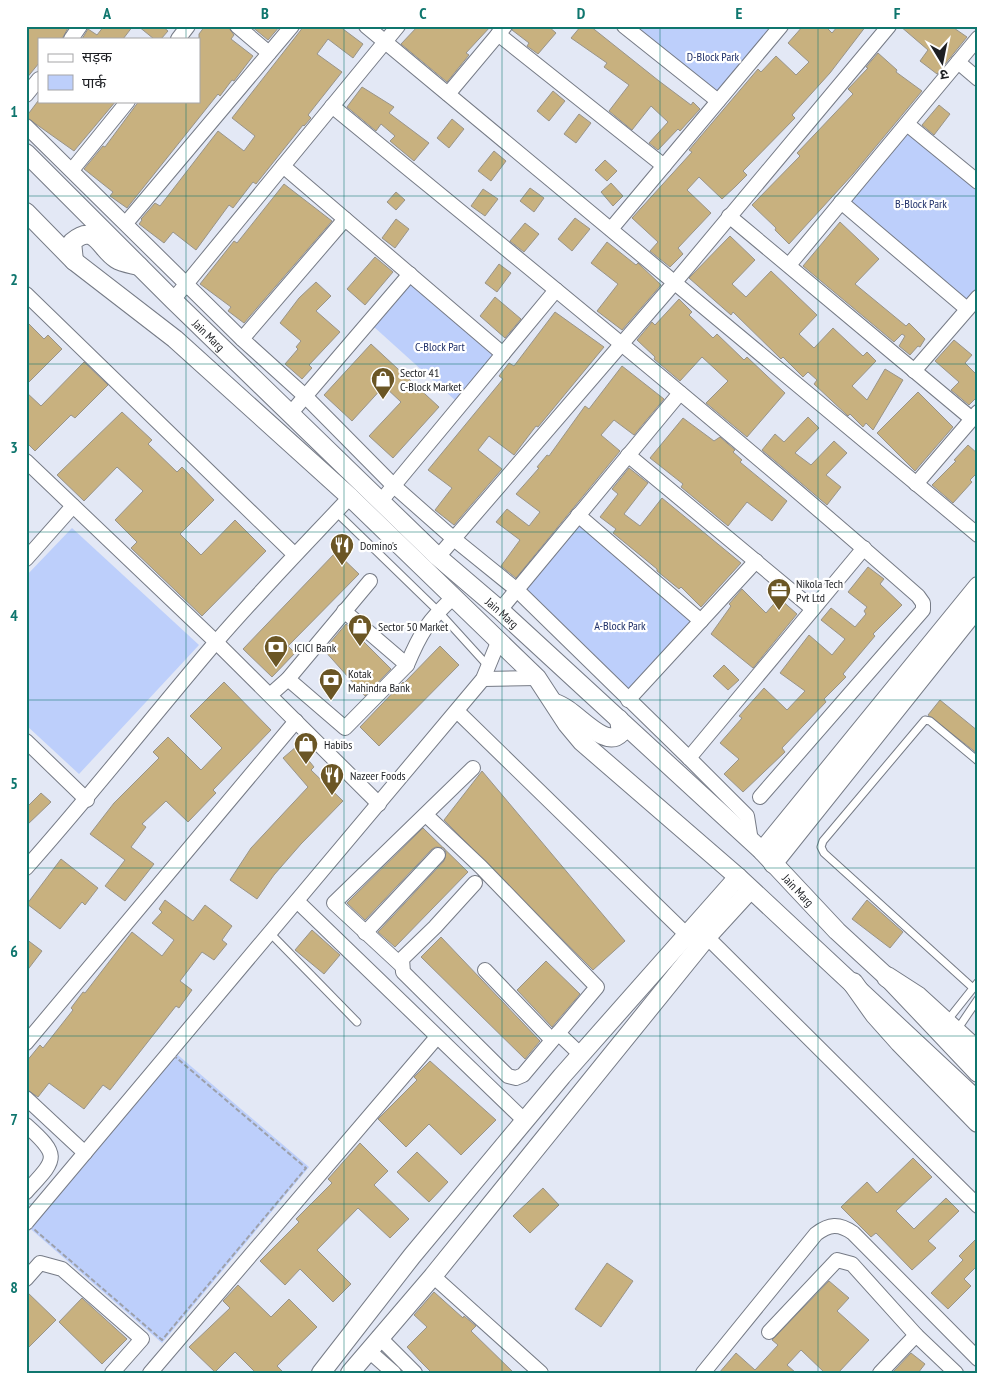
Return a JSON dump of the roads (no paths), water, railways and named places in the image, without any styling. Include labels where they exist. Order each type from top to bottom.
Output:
[{"type":"main road","points":[[886,977],[918,997],[952,1026],[978,1052]]},
{"type":"main road","points":[[853,983],[875,1014],[900,1042],[978,1122]]},
{"type":"street","points":[[71,38],[80,26]]},
{"type":"street","points":[[179,38],[188,26]]},
{"type":"street","points":[[237,26],[269,53]]},
{"type":"street","points":[[126,223],[292,26]]},
{"type":"street","points":[[366,26],[978,535]]},
{"type":"street","points":[[173,300],[398,26]]},
{"type":"street","points":[[624,26],[718,101]]},
{"type":"street","points":[[611,229],[781,26]]},
{"type":"street","points":[[438,557],[674,282],[889,26]]},
{"type":"street","points":[[448,94],[502,30],[664,166]]},
{"type":"street","points":[[788,266],[978,38]]},
{"type":"street","points":[[958,62],[978,79]]},
{"type":"street","points":[[26,95],[38,80]]},
{"type":"street","points":[[72,170],[127,102]]},
{"type":"street","points":[[332,106],[680,393],[864,548],[918,596],[923,603],[923,610],[760,796]]},
{"type":"street","points":[[907,124],[978,182]]},
{"type":"street","points":[[26,126],[242,339],[305,396],[394,486],[454,539],[517,590],[689,758],[747,816],[762,852]]},
{"type":"street","name":"Jain Marg","points":[[26,153],[173,300],[438,557],[500,610],[762,852],[837,931],[886,977],[978,1073]]},
{"type":"street","points":[[283,166],[503,354]]},
{"type":"street","points":[[841,202],[967,310]]},
{"type":"street","name":"Jain Marg","points":[[26,212],[74,261],[175,339],[350,497],[537,678],[567,724],[582,742],[738,877],[978,1101]]},
{"type":"street","points":[[729,216],[914,371],[975,415],[916,484]]},
{"type":"street","points":[[242,339],[345,219]]},
{"type":"street","points":[[74,261],[72,242],[81,235],[89,235],[102,243],[113,257],[140,266]]},
{"type":"street","points":[[290,414],[410,274]]},
{"type":"street","points":[[381,501],[556,290]]},
{"type":"street","points":[[26,294],[294,554]]},
{"type":"street","points":[[914,371],[978,297]]},
{"type":"street","points":[[500,610],[680,393]]},
{"type":"street","points":[[628,455],[813,609]]},
{"type":"street","points":[[26,461],[270,694],[379,804]]},
{"type":"street","points":[[26,868],[87,800],[216,642],[294,554],[350,497]]},
{"type":"street","points":[[26,559],[73,506]]},
{"type":"street","points":[[578,515],[701,620]]},
{"type":"street","points":[[689,758],[864,548]]},
{"type":"street","points":[[628,700],[756,561]]},
{"type":"street","points":[[270,694],[288,679],[370,581]]},
{"type":"street","points":[[762,852],[978,586]]},
{"type":"street","points":[[288,679],[345,728],[407,665],[419,636],[438,611],[454,597]]},
{"type":"street","points":[[762,852],[978,607]]},
{"type":"street","points":[[344,611],[407,665]]},
{"type":"street","points":[[26,1223],[456,711],[486,672],[499,640]]},
{"type":"street","points":[[486,672],[537,678]]},
{"type":"street","points":[[555,703],[570,710],[597,734],[608,740],[614,739],[621,734],[619,719]]},
{"type":"street","points":[[456,711],[687,934]]},
{"type":"street","points":[[26,1043],[296,721]]},
{"type":"street","points":[[26,742],[87,800]]},
{"type":"street","points":[[401,965],[334,903],[473,768]]},
{"type":"street","points":[[426,815],[481,867],[597,987],[522,1075],[516,1078],[508,1076],[403,972],[401,965],[402,959],[435,927],[475,883]]},
{"type":"street","points":[[365,933],[438,855]]},
{"type":"street","points":[[321,1373],[412,1256],[525,1121],[738,877]]},
{"type":"street","points":[[350,1373],[433,1276],[707,937],[750,890]]},
{"type":"street","points":[[297,901],[525,1121]]},
{"type":"street","points":[[707,937],[978,1206]]},
{"type":"street","points":[[485,970],[555,1036],[581,1055]]},
{"type":"street","points":[[150,1373],[436,1037]]},
{"type":"street","points":[[26,1098],[85,1153]]},
{"type":"street","points":[[26,1125],[46,1143],[51,1155],[48,1167],[26,1192]]},
{"type":"street","points":[[703,1373],[816,1234],[830,1225],[839,1225],[853,1233],[978,1359]]},
{"type":"street","points":[[769,1332],[838,1260],[852,1264],[916,1335],[956,1373]]},
{"type":"street","points":[[26,1279],[40,1263],[62,1269],[142,1339],[112,1373]]},
{"type":"street","points":[[433,1276],[541,1373]]},
{"type":"street","points":[[355,1331],[415,1373]]},
{"type":"street","points":[[880,1373],[916,1335]]},
{"type":"street","points":[[374,1344],[394,1373]]},
{"type":"lane","points":[[336,512],[438,611],[486,672]]},
{"type":"lane","points":[[952,1026],[975,985],[824,853],[822,847],[823,841],[925,720],[930,721],[978,761]]},
{"type":"lane","points":[[270,932],[358,1022]]},
{"type":"lane","points":[[952,1026],[978,999]]},
{"type":"place","name":"Sector 41 C-Block Market","points":[[383,400]]},
{"type":"place","name":"Domino's","points":[[342,566]]},
{"type":"place","name":"Nikola Tech Pvt Ltd","points":[[779,611]]},
{"type":"place","name":"Sector 50 Market","points":[[360,647]]},
{"type":"place","name":"ICICI Bank","points":[[276,668]]},
{"type":"place","name":"Kotak Mahindra Bank","points":[[331,701]]},
{"type":"place","name":"Habibs","points":[[306,765]]},
{"type":"place","name":"Nazeer Foods","points":[[332,796]]},
{"type":"park label","name":"D-Block Park","points":[[713,56]]},
{"type":"park label","name":"B-Block Park","points":[[921,203]]},
{"type":"park label","name":"C-Block Part","points":[[440,346]]},
{"type":"park label","name":"A-Block Park","points":[[620,625]]}]
